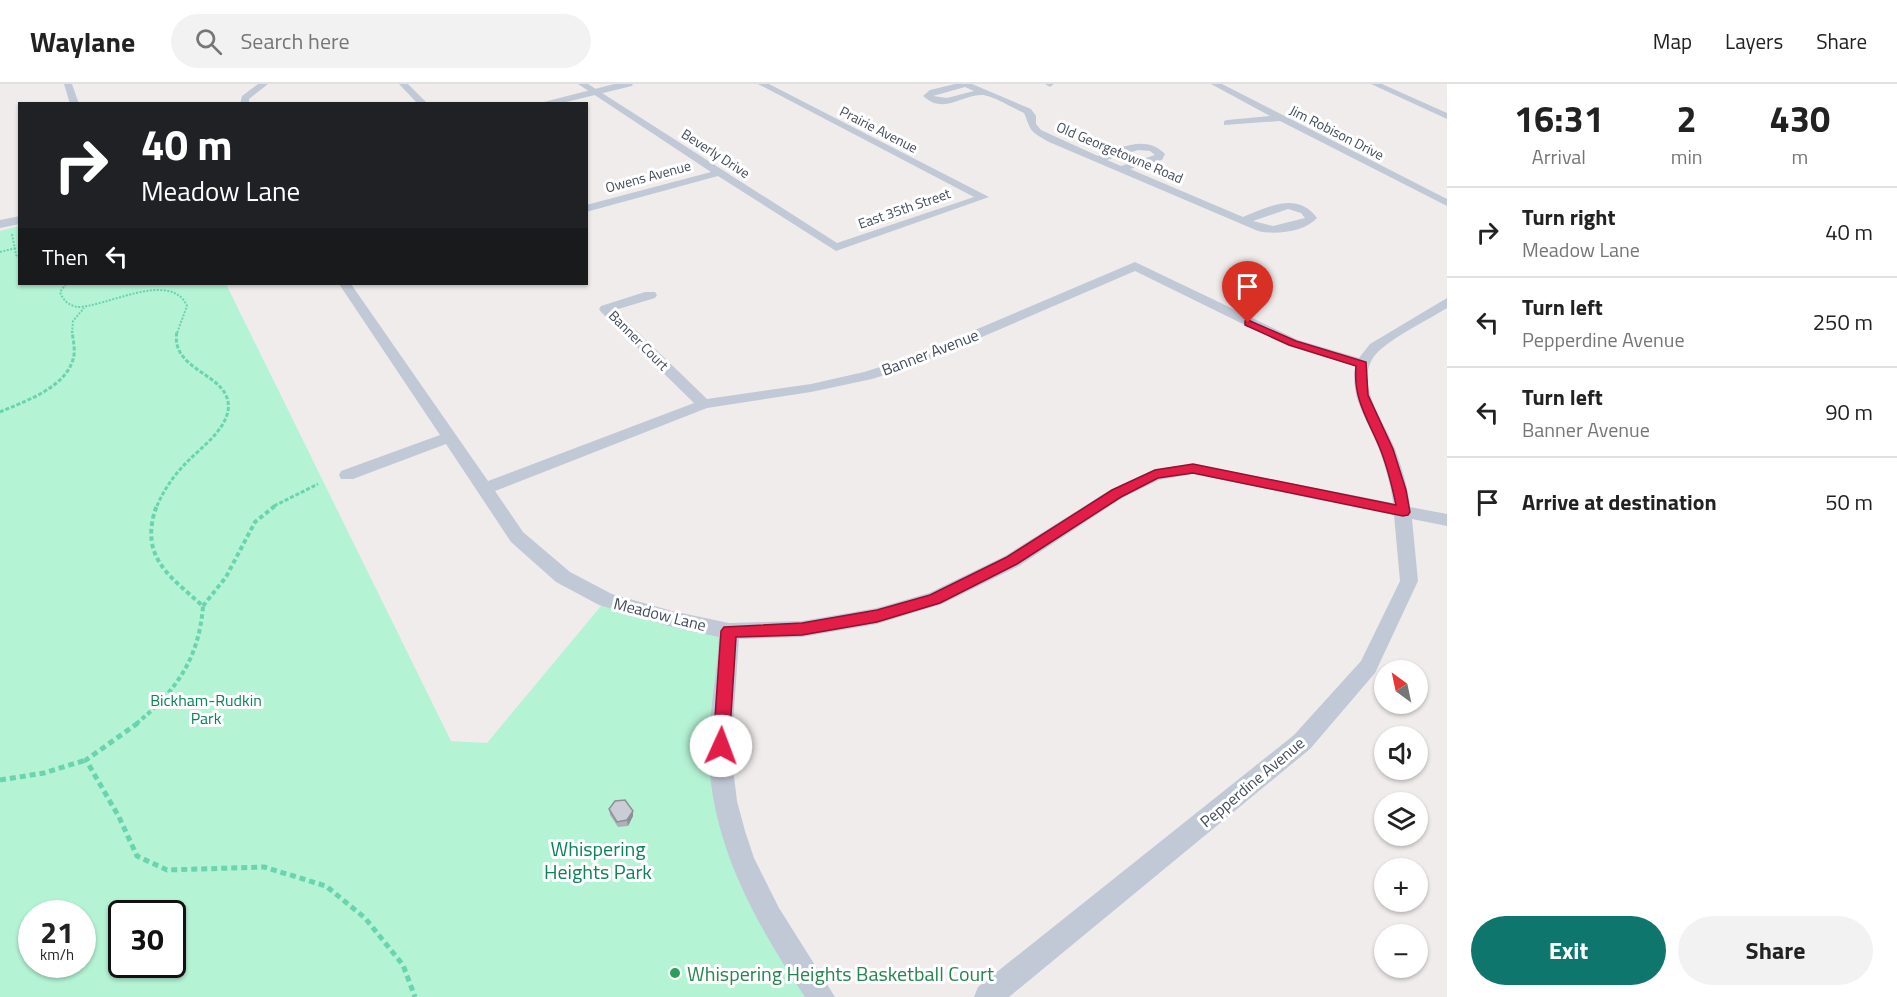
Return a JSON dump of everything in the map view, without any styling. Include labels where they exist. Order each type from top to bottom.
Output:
[{"type":"street","points":[[68,84],[74,102]]},
{"type":"street","points":[[244,102],[245,98],[264,84]]},
{"type":"street","points":[[403,84],[422,102]]},
{"type":"street","name":"Beverly Drive","points":[[582,84],[836,247]]},
{"type":"street","points":[[550,102],[628,84]]},
{"type":"street","name":"Prairie Avenue","points":[[762,84],[983,197]]},
{"type":"street","points":[[965,84],[933,92],[927,96],[935,100],[952,101],[983,91]]},
{"type":"street","name":"Old Georgetowne Road","points":[[965,84],[1028,111],[1031,116],[1030,124],[1044,136],[1243,221],[1269,231],[1276,231],[1311,218],[1304,210],[1283,205],[1243,221]]},
{"type":"street","name":"Jim Robison Drive","points":[[1215,84],[1447,203]]},
{"type":"street","points":[[1375,84],[1447,116]]},
{"type":"street","points":[[1227,123],[1280,118]]},
{"type":"street","points":[[1099,159],[1137,146],[1152,149],[1160,154],[1158,158],[1121,169]]},
{"type":"street","name":"Owens Avenue","points":[[588,207],[718,173]]},
{"type":"street","name":"East 35th Street","points":[[836,247],[983,197]]},
{"type":"street","name":"Banner Avenue","points":[[483,489],[704,404],[811,388],[867,376],[905,364],[1136,266],[1293,343],[1362,364]]},
{"type":"street","name":"Meadow Lane","points":[[346,285],[517,537],[563,577],[616,605],[729,631],[802,629],[877,616],[935,599],[1012,561],[1116,494],[1155,474],[1193,468],[1447,520]]},
{"type":"street","name":"Banner Court","points":[[650,295],[606,309],[704,404]]},
{"type":"street","points":[[1362,364],[1375,347],[1447,302]]},
{"type":"street","name":"Pepperdine Avenue","points":[[988,997],[1302,742],[1368,667],[1409,582],[1400,490],[1387,449],[1362,395],[1360,382],[1362,364]]},
{"type":"street","points":[[346,475],[448,438]]},
{"type":"street","points":[[729,631],[720,767],[734,840],[747,873],[772,921],[821,997]]},
{"type":"path","points":[[10,224],[18,254]]},
{"type":"path","points":[[0,252],[16,248]]},
{"type":"path","points":[[65,285],[60,292],[61,298],[68,304],[85,308]]},
{"type":"path","points":[[0,412],[43,391],[64,375],[74,357],[72,325],[78,313],[85,308],[146,291],[181,296],[187,302],[187,306],[176,333],[179,354],[192,369],[215,381],[228,400],[228,408],[219,427],[178,470],[163,491],[153,515],[152,544],[155,556],[167,572],[202,606]]},
{"type":"path","points":[[0,780],[33,776],[86,760],[155,708],[176,685],[194,655],[202,625],[202,606],[226,577],[255,522],[279,502],[318,484]]},
{"type":"path","points":[[86,760],[137,855],[167,870],[264,867],[326,886],[365,918],[403,965],[415,997]]},
{"type":"green space","name":"Bickham-Rudkin Park","points":[[18,226],[18,285],[226,285],[451,741],[487,743],[606,600],[729,631],[725,804],[821,997],[0,997],[0,231]]},
{"type":"building","points":[[625,800],[633,811],[627,820],[617,822],[609,809],[615,801]]},
{"type":"place","name":"Whispering Heights Basketball Court","points":[[675,973]]},
{"type":"route","points":[[721,746],[729,631],[802,629],[877,616],[935,599],[1012,561],[1116,494],[1155,474],[1193,468],[1403,512],[1400,490],[1387,449],[1362,395],[1360,382],[1362,364],[1293,343],[1248,323]]},
{"type":"park label","name":"Whispering Heights Park","points":[[598,860]]}]
